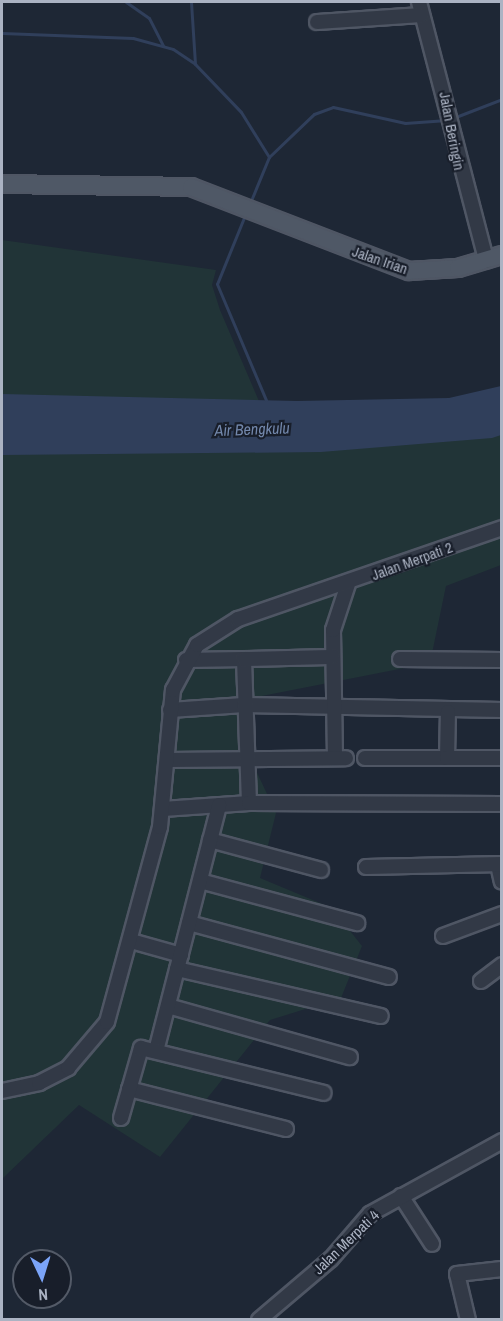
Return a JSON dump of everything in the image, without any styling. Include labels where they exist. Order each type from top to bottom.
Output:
[{"type":"main road","name":"Jalan Irian","points":[[2,184],[173,183],[231,201],[409,272],[494,258]]},
{"type":"street","points":[[317,22],[421,8]]},
{"type":"street","name":"Jalan Beringin","points":[[421,8],[451,120],[459,170],[494,258]]},
{"type":"street","name":"Jalan Merpati 2","points":[[186,660],[219,627],[348,584],[501,528]]},
{"type":"street","points":[[168,760],[245,755],[341,758],[335,709],[333,630],[348,584]]},
{"type":"street","points":[[2,1091],[39,1083],[68,1068],[92,1045],[107,1022],[163,809],[170,710],[186,660],[333,657]]},
{"type":"street","points":[[244,658],[245,755],[249,803]]},
{"type":"street","points":[[400,659],[501,660]]},
{"type":"street","points":[[170,710],[244,705],[448,712],[501,710]]},
{"type":"street","points":[[447,758],[448,712]]},
{"type":"street","points":[[365,758],[501,758]]},
{"type":"street","points":[[163,809],[249,803],[501,804]]},
{"type":"street","points":[[156,1052],[219,805]]},
{"type":"street","points":[[210,840],[321,870]]},
{"type":"street","points":[[366,867],[500,865],[501,882]]},
{"type":"street","points":[[200,881],[357,923]]},
{"type":"street","points":[[443,936],[501,914]]},
{"type":"street","points":[[189,923],[389,977]]},
{"type":"street","points":[[130,941],[181,955]]},
{"type":"street","points":[[481,981],[501,965]]},
{"type":"street","points":[[177,969],[381,1016]]},
{"type":"street","points":[[168,1006],[350,1057]]},
{"type":"street","points":[[121,1118],[141,1048],[324,1094]]},
{"type":"street","points":[[129,1089],[286,1129]]},
{"type":"street","name":"Jalan Merpati 4","points":[[260,1320],[331,1259],[370,1214],[501,1141]]},
{"type":"street","points":[[401,1196],[432,1244]]},
{"type":"street","points":[[468,1320],[457,1274],[501,1269]]},
{"type":"green space","points":[[2,240],[216,270],[212,285],[220,310],[264,413],[502,416],[501,565],[446,586],[430,663],[252,698],[253,764],[276,813],[260,878],[332,908],[362,946],[341,998],[270,1020],[160,1157],[79,1105],[2,1179]]},
{"type":"water","name":"Air Bengkulu","points":[[501,386],[501,435],[492,438],[321,452],[2,455],[2,394],[297,401],[449,398]]},
{"type":"waterway","points":[[126,2],[149,18],[163,46]]},
{"type":"waterway","points":[[191,2],[195,64],[241,112],[269,157]]},
{"type":"waterway","points":[[2,33],[133,38],[173,49],[195,64]]},
{"type":"waterway","points":[[453,118],[502,99]]},
{"type":"waterway","points":[[250,203],[269,157],[314,114],[333,107],[405,123],[447,120]]},
{"type":"waterway","points":[[245,215],[217,284],[266,400]]}]
